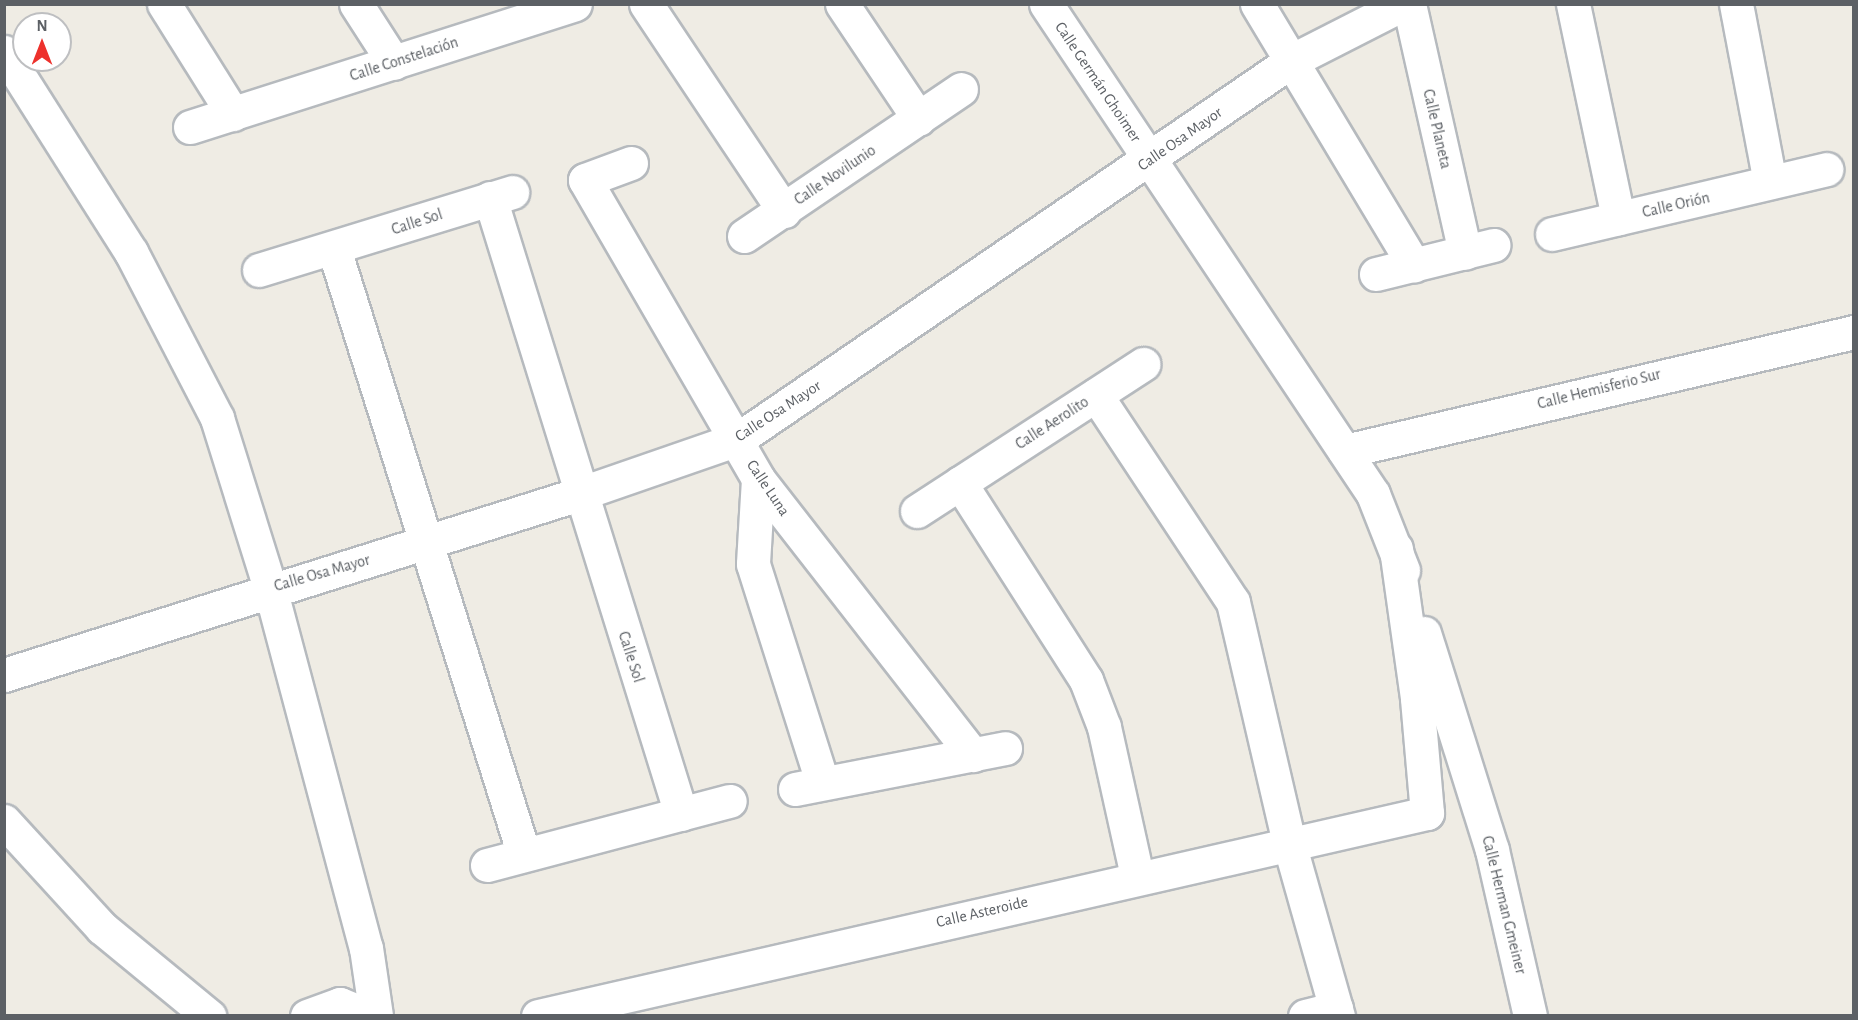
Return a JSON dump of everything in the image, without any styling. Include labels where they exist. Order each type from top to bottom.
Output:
[{"type":"street","points":[[164,4],[233,114]]},
{"type":"street","points":[[356,4],[394,63]]},
{"type":"street","name":"Calle Novilunio","points":[[646,4],[784,211],[961,89]]},
{"type":"street","points":[[842,4],[919,118]]},
{"type":"street","name":"Calle Germán Ghoimer","points":[[1046,4],[1150,160]]},
{"type":"street","points":[[1257,4],[1414,265]]},
{"type":"street","name":"Calle Osa Mayor","points":[[4,675],[270,588],[423,544],[579,494],[738,439],[1150,160],[1291,61],[1403,4]]},
{"type":"street","name":"Calle Planeta","points":[[1376,274],[1479,249],[1409,4]]},
{"type":"street","points":[[1573,4],[1617,218]]},
{"type":"street","points":[[1736,4],[1770,182]]},
{"type":"street","name":"Calle Constelación","points":[[190,127],[572,5]]},
{"type":"street","points":[[4,52],[131,252],[218,418],[270,588],[366,948],[376,1016]]},
{"type":"street","points":[[1150,160],[1346,451],[1373,494],[1396,548]]},
{"type":"street","name":"Calle Luna","points":[[631,163],[585,180],[738,439],[758,479],[973,754]]},
{"type":"street","name":"Calle Orión","points":[[1552,234],[1826,169]]},
{"type":"street","name":"Calle Sol","points":[[259,270],[334,249],[501,195],[579,494],[681,814]]},
{"type":"street","points":[[744,237],[784,211]]},
{"type":"street","points":[[334,249],[423,544],[524,855]]},
{"type":"street","name":"Calle Hemisferio Sur","points":[[1346,451],[1854,332]]},
{"type":"street","points":[[1096,395],[1143,364]]},
{"type":"street","name":"Calle Aerolito","points":[[917,511],[1096,395],[1233,602],[1326,1013]]},
{"type":"street","points":[[758,479],[753,564],[809,786],[1005,748]]},
{"type":"street","points":[[960,483],[1086,680],[1104,727],[1137,876]]},
{"type":"street","name":"Calle Asteroide","points":[[538,1016],[1137,876],[1427,813],[1396,548]]},
{"type":"street","name":"Calle Herman Gmeiner","points":[[1396,548],[1476,795],[1530,1016]]},
{"type":"street","points":[[487,865],[730,801]]},
{"type":"street","points":[[4,821],[102,927],[208,1016]]},
{"type":"street","points":[[307,1016],[340,1004],[370,1016]]}]
